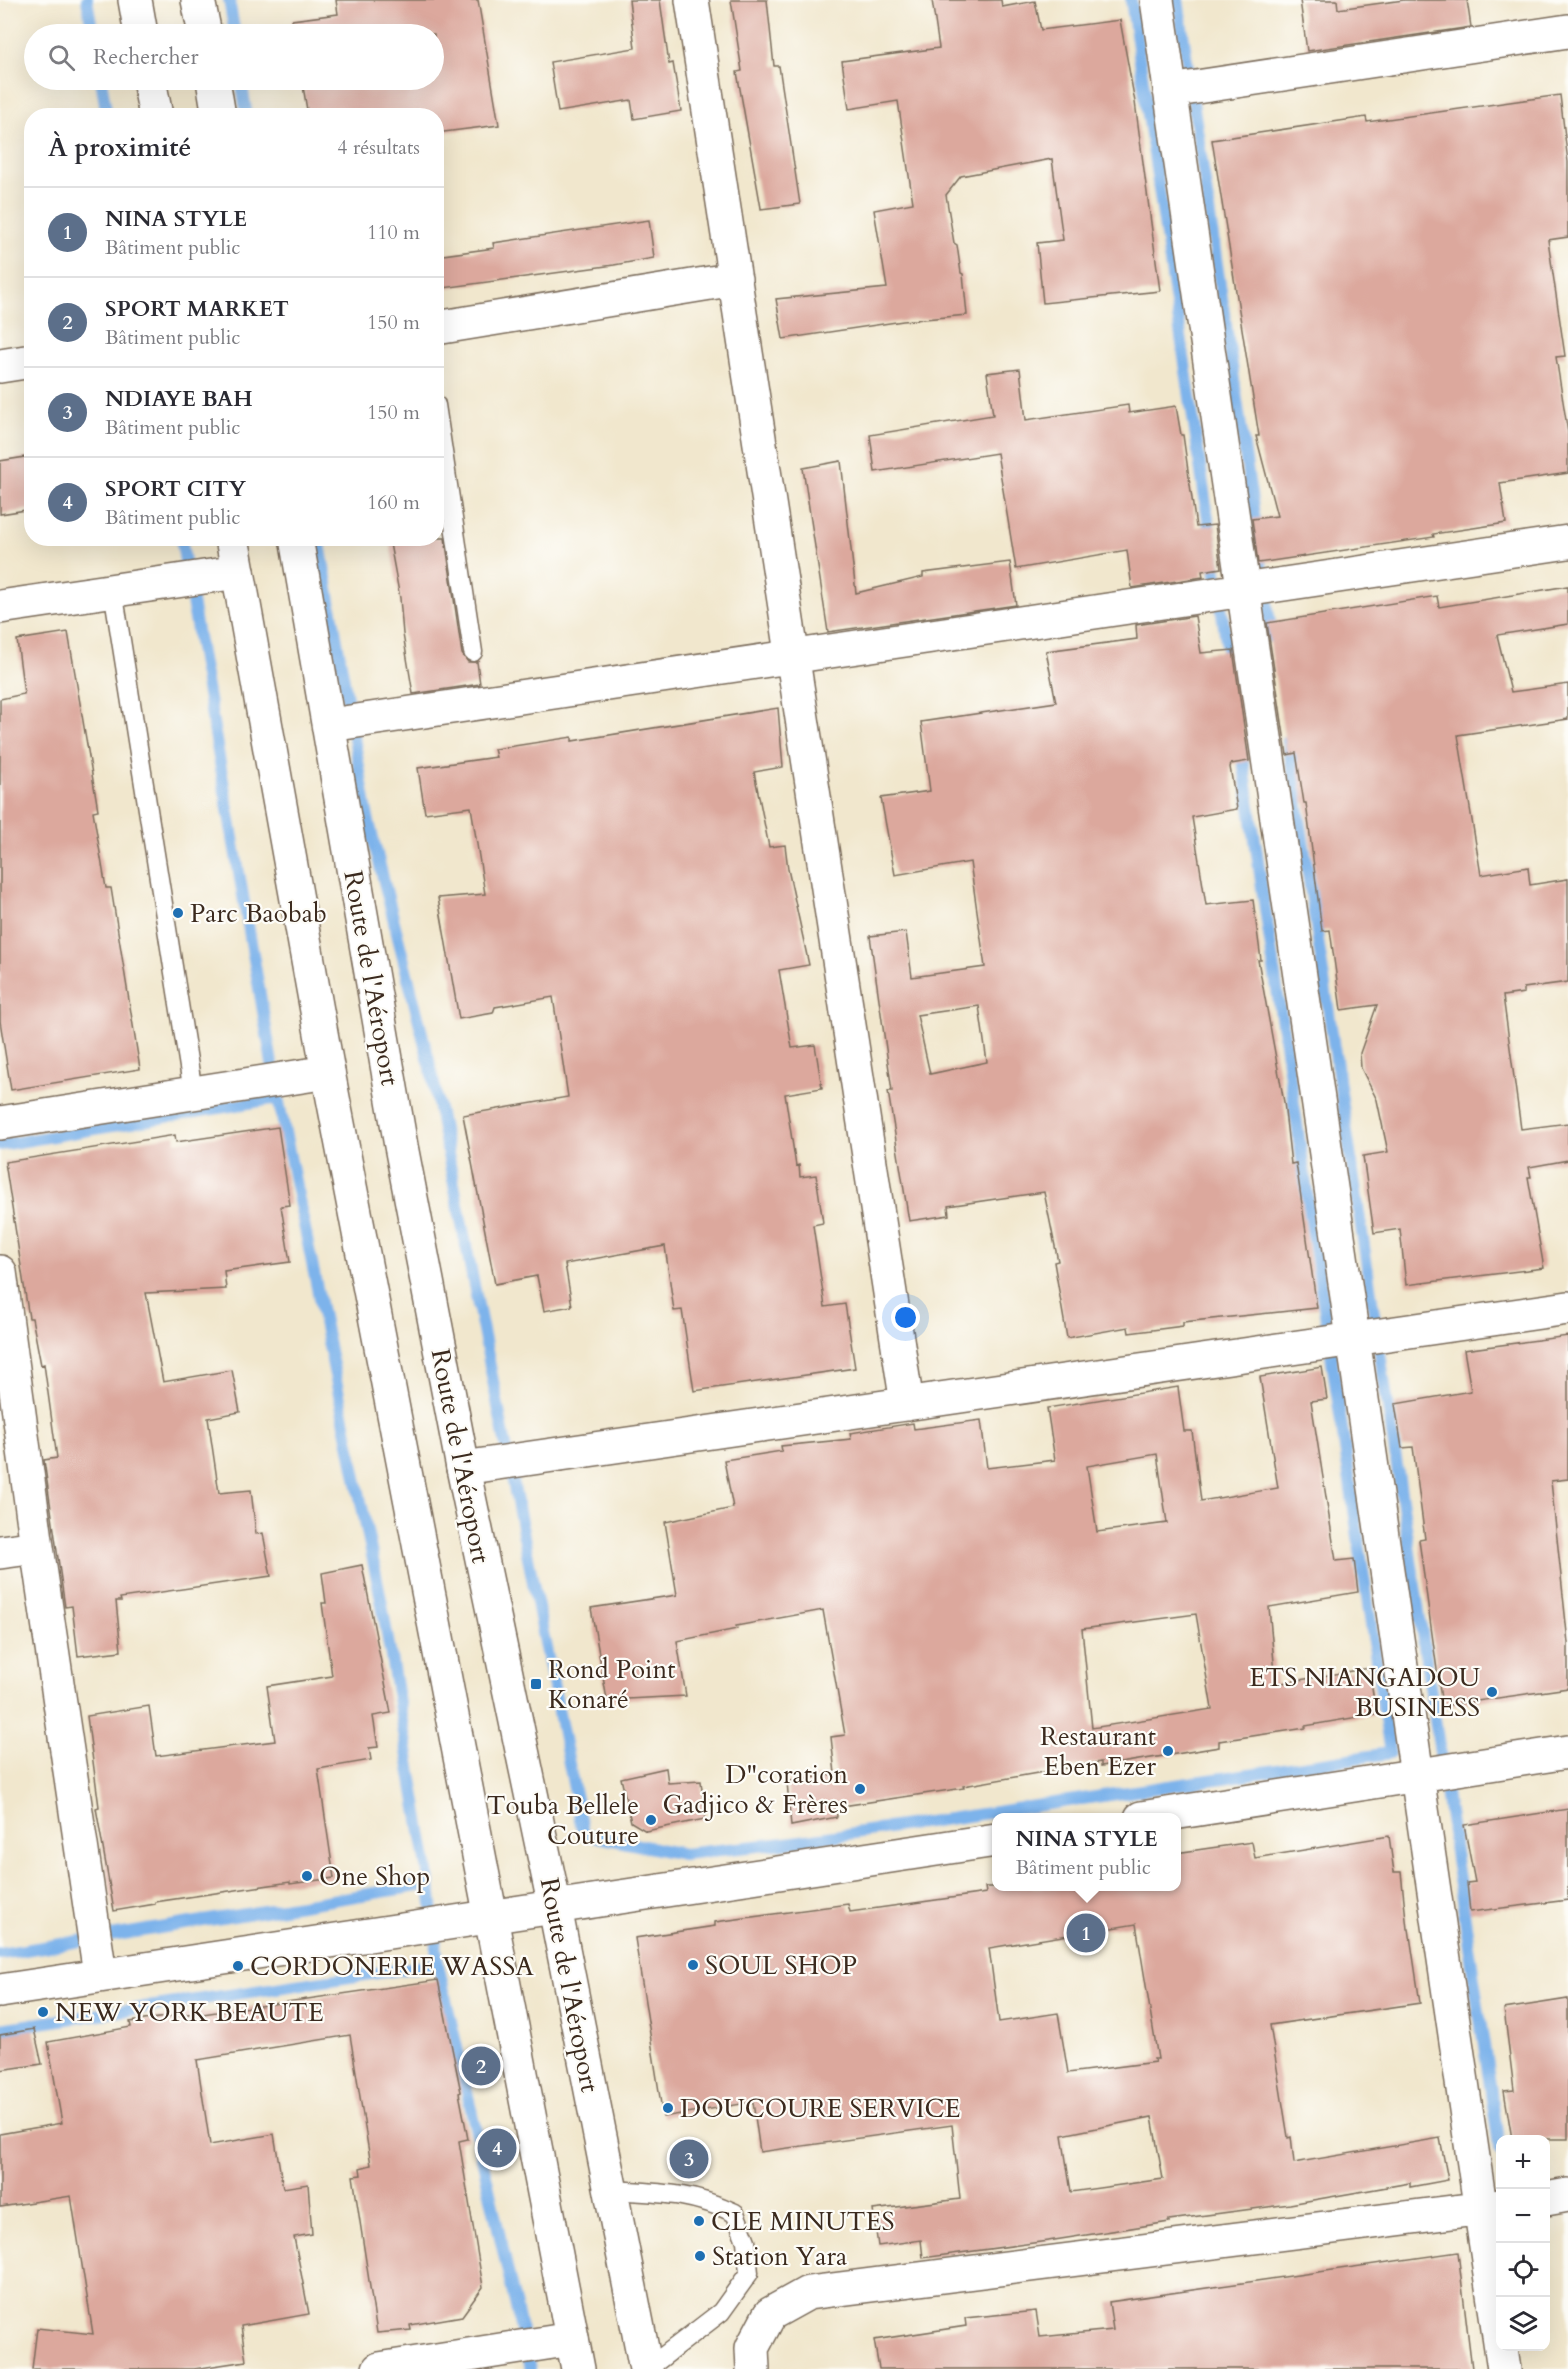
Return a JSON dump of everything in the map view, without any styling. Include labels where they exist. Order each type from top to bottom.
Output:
[{"type":"main road","points":[[135,0],[139,24]]},
{"type":"main road","points":[[198,0],[203,24]]},
{"type":"main road","points":[[693,0],[907,1404]]},
{"type":"main road","points":[[1156,0],[1417,1775],[1490,2207],[1504,2369]]},
{"type":"main road","points":[[1170,91],[1568,31]]},
{"type":"main road","points":[[151,90],[154,108]]},
{"type":"main road","points":[[215,90],[218,108]]},
{"type":"main road","points":[[444,327],[735,279]]},
{"type":"main road","points":[[0,366],[24,362]]},
{"type":"main road","points":[[330,725],[1568,542]]},
{"type":"main road","points":[[233,546],[328,1072],[575,2354],[379,2369]]},
{"type":"main road","name":"Route de l'Aéroport","points":[[297,546],[401,1146],[463,1468],[555,1908],[647,2369]]},
{"type":"main road","points":[[0,607],[238,572]]},
{"type":"main road","points":[[0,1123],[328,1072]]},
{"type":"main road","points":[[0,1272],[37,1547],[100,1974]]},
{"type":"main road","points":[[463,1468],[1568,1308]]},
{"type":"main road","points":[[0,1552],[37,1547]]},
{"type":"main road","points":[[1173,1813],[1568,1752]]},
{"type":"main road","points":[[0,1991],[100,1974],[555,1908],[992,1841]]},
{"type":"main road","points":[[1550,2198],[1568,2195]]},
{"type":"main road","points":[[753,2369],[752,2348],[771,2314],[808,2293],[1490,2207]]},
{"type":"lane","points":[[444,458],[473,652]]},
{"type":"lane","points":[[113,590],[194,1092]]},
{"type":"lane","points":[[610,2190],[686,2195],[711,2202],[735,2212],[746,2241],[749,2273],[721,2312],[647,2369]]},
{"type":"building","points":[[336,0],[478,0],[499,125],[444,132],[444,108],[307,108],[304,90],[444,90],[444,24],[293,24],[292,20],[338,14]]},
{"type":"building","points":[[629,0],[660,0],[669,64],[673,63],[681,111],[634,119],[631,100],[558,112],[550,62],[635,48]]},
{"type":"building","points":[[731,0],[767,0],[774,66],[779,66],[800,204],[761,209],[737,72],[742,71]]},
{"type":"building","points":[[932,0],[1001,0],[1002,7],[1035,1],[1041,30],[1120,20],[1135,102],[1160,291],[1043,303],[1037,243],[1063,240],[1052,159],[961,176],[946,195],[954,243],[957,245],[963,274],[967,315],[903,321],[783,339],[776,299],[887,288],[874,210],[913,203],[898,101],[849,109],[842,61],[939,48]]},
{"type":"building","points":[[1300,0],[1337,0],[1338,9],[1404,0],[1467,0],[1471,27],[1307,51]]},
{"type":"building","points":[[1560,95],[1568,162],[1568,237],[1548,240],[1565,356],[1556,357],[1568,433],[1568,473],[1500,483],[1506,523],[1433,534],[1434,537],[1258,563],[1252,519],[1277,516],[1256,436],[1259,436],[1212,140],[1366,117],[1367,122]]},
{"type":"building","points":[[649,220],[654,258],[444,288],[444,255],[494,248],[493,243]]},
{"type":"building","points":[[1020,369],[1026,420],[1128,405],[1129,413],[1176,406],[1181,435],[1183,435],[1196,527],[1215,525],[1221,568],[1202,571],[1203,577],[1132,588],[1127,550],[1016,569],[997,453],[875,472],[870,435],[993,415],[987,373]]},
{"type":"building","points":[[24,457],[24,510],[0,514],[0,461]]},
{"type":"building","points":[[841,461],[856,593],[923,577],[923,573],[1010,562],[1016,605],[828,632],[803,468]]},
{"type":"building","points":[[445,538],[462,654],[468,662],[477,662],[480,684],[413,694],[403,634],[400,598],[390,546],[444,546]]},
{"type":"building","points":[[1568,586],[1568,624],[1497,635],[1511,692],[1568,684],[1568,719],[1458,735],[1481,875],[1528,867],[1530,885],[1568,879],[1568,982],[1524,988],[1524,993],[1503,996],[1521,1129],[1568,1123],[1568,1160],[1529,1167],[1531,1177],[1528,1177],[1544,1268],[1406,1285],[1400,1229],[1374,1233],[1363,1156],[1388,1152],[1377,1100],[1361,1068],[1360,1053],[1377,1005],[1341,1010],[1330,930],[1322,931],[1306,803],[1304,803],[1296,753],[1287,755],[1267,623],[1437,596],[1439,607]]},
{"type":"building","points":[[1195,616],[1201,653],[1233,650],[1249,761],[1231,764],[1230,767],[1237,809],[1192,817],[1206,905],[1253,900],[1261,960],[1258,960],[1284,1102],[1291,1164],[1296,1163],[1317,1308],[1183,1322],[1183,1326],[1129,1333],[1128,1327],[1067,1338],[1054,1262],[1058,1261],[1044,1192],[948,1206],[949,1215],[909,1221],[888,1091],[892,1091],[870,936],[906,932],[912,977],[985,967],[970,862],[895,875],[881,798],[930,791],[921,722],[1056,702],[1046,651],[1137,639],[1136,625]],"holes":[[[979,1006],[987,1062],[930,1074],[917,1015]]]},
{"type":"building","points":[[68,632],[98,810],[93,811],[106,888],[111,888],[140,1069],[11,1090],[0,1021],[0,699],[24,694],[17,640]]},
{"type":"building","points":[[778,708],[783,767],[754,772],[769,847],[785,845],[809,965],[779,970],[792,1048],[815,1045],[822,1088],[785,1094],[796,1166],[799,1165],[800,1177],[816,1175],[823,1223],[813,1225],[825,1307],[845,1304],[855,1368],[694,1391],[682,1310],[674,1311],[665,1246],[565,1264],[572,1306],[544,1311],[537,1276],[495,1284],[463,1115],[568,1097],[553,997],[495,1007],[493,1013],[459,1019],[438,898],[485,894],[471,807],[425,813],[418,768],[496,757],[494,749],[572,737],[572,741]]},
{"type":"building","points":[[278,1127],[290,1205],[281,1206],[290,1262],[224,1271],[226,1289],[146,1293],[163,1382],[232,1370],[240,1412],[208,1418],[219,1493],[251,1490],[256,1534],[263,1533],[271,1576],[120,1598],[121,1601],[116,1601],[121,1651],[78,1656],[72,1606],[65,1607],[44,1460],[57,1458],[44,1364],[41,1365],[32,1318],[29,1318],[5,1162],[175,1135],[176,1142]]},
{"type":"building","points":[[1568,1336],[1568,1479],[1551,1481],[1568,1643],[1568,1688],[1442,1706],[1419,1540],[1425,1539],[1413,1447],[1402,1448],[1395,1404],[1471,1391],[1464,1350]]},
{"type":"building","points":[[1322,1367],[1327,1399],[1311,1401],[1336,1561],[1354,1559],[1358,1592],[1269,1607],[1276,1684],[1369,1668],[1376,1714],[1305,1726],[1306,1728],[1219,1741],[1219,1747],[1101,1766],[1101,1762],[963,1786],[964,1788],[836,1807],[837,1817],[791,1826],[787,1782],[835,1774],[831,1737],[845,1735],[823,1610],[736,1626],[737,1629],[677,1641],[686,1696],[607,1700],[591,1608],[677,1595],[665,1522],[733,1508],[724,1460],[782,1451],[781,1446],[851,1439],[850,1433],[913,1423],[914,1429],[981,1420],[987,1468],[1055,1460],[1047,1408],[1178,1387],[1184,1431],[1192,1431],[1201,1501],[1278,1488],[1260,1377]],"holes":[[[1157,1454],[1167,1523],[1097,1532],[1087,1466]],[[1196,1614],[1212,1709],[1092,1728],[1082,1629]]]},
{"type":"building","points":[[362,1565],[391,1713],[373,1716],[378,1747],[369,1748],[371,1760],[318,1769],[334,1878],[290,1884],[290,1882],[155,1902],[155,1904],[114,1911],[96,1808],[99,1807],[87,1716],[149,1706],[156,1756],[275,1741],[267,1686],[332,1676],[322,1603],[326,1603],[322,1573]]},
{"type":"building","points":[[666,1768],[668,1783],[701,1781],[705,1819],[646,1831],[631,1822],[621,1778]]},
{"type":"building","points":[[1568,1809],[1568,1900],[1470,1912],[1467,1883],[1475,1882],[1464,1825]]},
{"type":"building","points":[[1389,1836],[1394,1872],[1401,1872],[1407,1929],[1409,1929],[1420,2003],[1270,2025],[1294,2163],[1440,2138],[1448,2180],[1410,2187],[1410,2183],[1290,2204],[923,2258],[921,2240],[878,2246],[873,2210],[960,2199],[952,2125],[760,2152],[753,2102],[663,2117],[635,1938],[715,1926],[715,1922],[848,1904],[850,1912],[986,1893],[985,1887],[992,1887],[992,1891],[1181,1891],[1181,1852],[1252,1842],[1255,1858]],"holes":[[[1136,1924],[1158,2059],[1154,2059],[1155,2062],[1068,2073],[1058,2013],[999,2022],[989,1948]],[[1152,2117],[1163,2179],[1071,2192],[1062,2135]]]},
{"type":"building","points":[[438,1980],[461,2092],[459,2093],[468,2139],[459,2141],[483,2287],[462,2316],[410,2325],[411,2330],[377,2333],[353,2176],[361,2175],[360,2168],[371,2165],[350,2035],[197,2060],[210,2145],[274,2134],[283,2188],[308,2184],[312,2234],[294,2237],[309,2314],[241,2326],[246,2361],[194,2369],[32,2369],[37,2328],[93,2334],[71,2196],[0,2207],[0,2134],[62,2123],[48,2042],[131,2027],[130,2022],[202,2012],[203,2014]]},
{"type":"building","points":[[1568,1999],[1568,2139],[1550,2139],[1550,2135],[1511,2135],[1504,2091],[1514,2090],[1504,2009]]},
{"type":"building","points":[[34,2029],[42,2064],[0,2070],[0,2035]]},
{"type":"building","points":[[1458,2252],[1472,2369],[879,2369],[874,2340],[966,2326],[965,2318],[1036,2311],[1040,2337],[1113,2330],[1109,2302]]},
{"type":"waterway","points":[[87,0],[91,24]]},
{"type":"waterway","points":[[229,0],[233,24]]},
{"type":"waterway","points":[[1131,0],[1230,667]]},
{"type":"waterway","points":[[1178,0],[1272,637]]},
{"type":"waterway","points":[[103,90],[106,108]]},
{"type":"waterway","points":[[243,90],[246,108]]},
{"type":"waterway","points":[[182,546],[278,1098],[381,1599],[430,1884],[438,1964],[530,2369]]},
{"type":"waterway","points":[[320,546],[368,818],[431,1069],[583,1834],[683,1854],[794,1842],[1390,1753],[1241,746]]},
{"type":"waterway","points":[[1288,740],[1497,2135]]},
{"type":"waterway","points":[[0,1145],[278,1098]]},
{"type":"waterway","points":[[0,1954],[430,1884]]},
{"type":"waterway","points":[[0,2029],[438,1964]]},
{"type":"place","name":"Parc Baobab","points":[[178,913]]},
{"type":"place","name":"Rond Point Konaré","points":[[536,1684]]},
{"type":"place","name":"ETS NIANGADOU BUSINESS","points":[[1492,1692]]},
{"type":"place","name":"Restaurant Eben Ezer","points":[[1168,1751]]},
{"type":"place","name":"D\"coration Gadjico & Frères","points":[[860,1789]]},
{"type":"place","name":"Touba Bellele Couture","points":[[651,1820]]},
{"type":"place","name":"One Shop","points":[[307,1876]]},
{"type":"place","name":"NINA STYLE","points":[[1086,1933]]},
{"type":"place","name":"SOUL SHOP","points":[[693,1965]]},
{"type":"place","name":"CORDONERIE WASSA","points":[[238,1966]]},
{"type":"place","name":"NEW YORK BEAUTE","points":[[43,2012]]},
{"type":"place","name":"SPORT MARKET","points":[[481,2066]]},
{"type":"place","name":"DOUCOURE SERVICE","points":[[668,2108]]},
{"type":"place","name":"SPORT CITY","points":[[497,2148]]},
{"type":"place","name":"NDIAYE BAH","points":[[689,2159]]},
{"type":"place","name":"CLE MINUTES","points":[[699,2221]]},
{"type":"place","name":"Station Yara","points":[[700,2256]]}]
